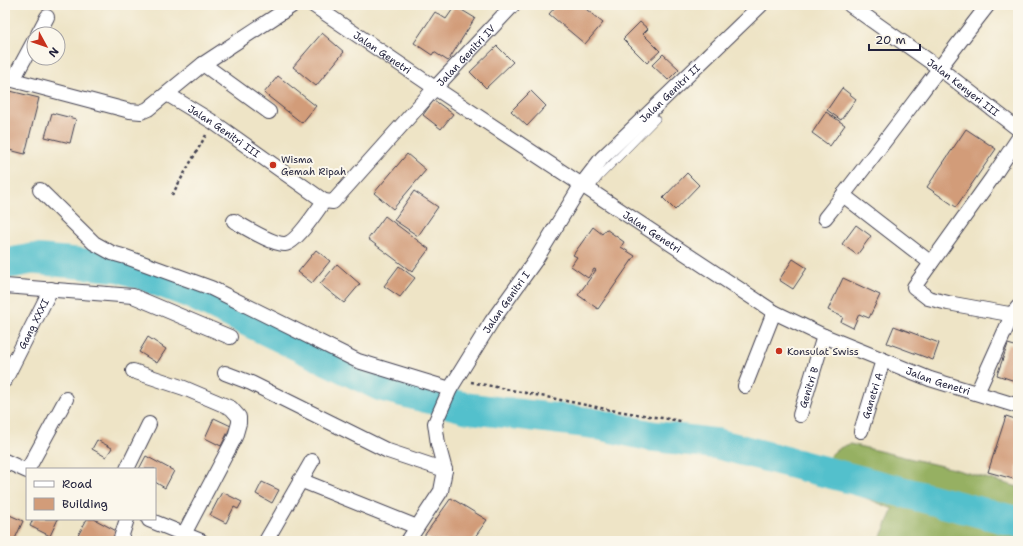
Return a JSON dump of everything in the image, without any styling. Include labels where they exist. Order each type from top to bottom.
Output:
[{"type":"street","points":[[26,53],[9,80],[141,112],[148,109],[203,64],[293,5]]},
{"type":"street","name":"Jalan Genetri","points":[[313,5],[435,88],[774,312],[824,336],[883,360],[930,378],[1018,406]]},
{"type":"street","name":"Jalan Genitri IV","points":[[435,88],[514,5]]},
{"type":"street","name":"Jalan Genitri II","points":[[586,187],[602,158],[761,5]]},
{"type":"street","name":"Jalan Kenyeri III","points":[[850,5],[939,68],[1018,129]]},
{"type":"street","points":[[825,218],[883,145],[939,68],[988,5]]},
{"type":"street","points":[[42,26],[47,17]]},
{"type":"street","points":[[203,64],[268,112]]},
{"type":"street","points":[[234,221],[274,242],[286,244],[296,238],[324,201],[333,202],[337,198],[435,88]]},
{"type":"street","name":"Jalan Genitri III","points":[[167,94],[213,122],[324,201]]},
{"type":"street","points":[[1015,310],[1009,314],[948,303],[928,298],[914,287],[1018,139]]},
{"type":"street","name":"Jalan Genitri I","points":[[445,470],[438,444],[435,423],[451,387],[492,321],[586,187]]},
{"type":"street","points":[[40,190],[94,243],[112,253],[126,256],[211,288],[358,361],[451,387]]},
{"type":"street","points":[[843,195],[931,263]]},
{"type":"street","points":[[5,286],[133,296],[230,338]]},
{"type":"street","name":"Gang XXXI","points":[[5,380],[51,289]]},
{"type":"street","points":[[977,393],[1015,310]]},
{"type":"street","points":[[745,386],[774,312]]},
{"type":"street","name":"Genitri B","points":[[800,415],[824,336]]},
{"type":"street","name":"Ganetri A","points":[[861,431],[883,360]]},
{"type":"street","points":[[133,371],[184,388],[231,408],[238,417],[239,423],[235,437],[184,534]]},
{"type":"street","points":[[225,373],[251,383],[388,451],[445,470],[441,491],[408,541]]},
{"type":"street","points":[[29,468],[66,399]]},
{"type":"street","points":[[127,468],[149,424]]},
{"type":"street","points":[[5,461],[26,469]]},
{"type":"street","points":[[266,541],[312,461]]},
{"type":"street","points":[[300,480],[417,526]]},
{"type":"street","points":[[120,541],[127,520]]},
{"type":"street","points":[[149,520],[201,541]]},
{"type":"lane","points":[[586,187],[599,177],[656,119]]},
{"type":"path","points":[[172,195],[213,122]]},
{"type":"path","points":[[451,387],[681,421]]},
{"type":"green space","points":[[850,444],[950,468],[1018,487],[1018,541],[879,541],[893,509],[819,479],[824,466],[833,453],[843,446]]},
{"type":"building","points":[[557,5],[581,5],[603,23],[585,44],[549,14]]},
{"type":"building","points":[[455,6],[475,18],[448,61],[434,52],[432,55],[414,43],[435,12],[446,19]]},
{"type":"building","points":[[640,22],[648,29],[643,34],[660,51],[647,63],[623,39]]},
{"type":"building","points":[[322,33],[344,52],[316,86],[293,67]]},
{"type":"building","points":[[497,46],[513,62],[486,88],[470,72]]},
{"type":"building","points":[[663,54],[679,69],[668,80],[652,65]]},
{"type":"building","points":[[278,76],[316,106],[302,123],[264,93]]},
{"type":"building","points":[[842,88],[856,99],[841,120],[827,110]]},
{"type":"building","points":[[6,90],[39,98],[25,154],[5,149]]},
{"type":"building","points":[[531,91],[546,106],[527,126],[511,111]]},
{"type":"building","points":[[434,100],[453,114],[441,129],[423,115]]},
{"type":"building","points":[[826,112],[845,125],[830,146],[812,133]]},
{"type":"building","points":[[52,113],[76,119],[70,143],[45,137]]},
{"type":"building","points":[[966,129],[996,149],[956,207],[927,187]]},
{"type":"building","points":[[407,154],[426,170],[393,209],[374,193]]},
{"type":"building","points":[[687,173],[699,185],[675,210],[663,198]]},
{"type":"building","points":[[414,191],[438,207],[418,236],[394,220]]},
{"type":"building","points":[[385,216],[429,249],[412,272],[368,239]]},
{"type":"building","points":[[856,225],[871,236],[857,255],[842,244]]},
{"type":"building","points":[[593,227],[602,234],[606,229],[624,242],[621,247],[635,256],[598,309],[578,295],[596,270],[594,269],[588,278],[571,266],[577,257],[573,255]]},
{"type":"building","points":[[316,250],[330,261],[312,283],[298,272]]},
{"type":"building","points":[[793,259],[807,268],[793,289],[779,280]]},
{"type":"building","points":[[337,264],[360,284],[344,303],[320,284]]},
{"type":"building","points":[[399,266],[415,278],[400,297],[384,286]]},
{"type":"building","points":[[843,278],[880,295],[869,318],[859,314],[853,328],[841,322],[843,317],[828,310]]},
{"type":"building","points":[[894,326],[939,343],[933,360],[887,343]]},
{"type":"building","points":[[148,337],[166,349],[157,363],[139,352]]},
{"type":"building","points":[[1008,344],[1018,347],[1018,382],[997,375]]},
{"type":"building","points":[[1006,416],[1018,420],[1017,480],[988,472]]},
{"type":"building","points":[[214,418],[231,426],[221,446],[205,438]]},
{"type":"building","points":[[97,440],[112,448],[106,457],[92,449]]},
{"type":"building","points":[[146,456],[174,471],[165,488],[156,483],[156,468],[140,468]]},
{"type":"building","points":[[262,482],[279,490],[272,503],[256,494]]},
{"type":"building","points":[[222,492],[242,502],[238,509],[234,507],[226,523],[210,515]]},
{"type":"building","points":[[451,498],[487,520],[472,541],[460,541],[457,539],[456,541],[433,541],[424,536]]},
{"type":"building","points":[[5,513],[23,521],[14,541],[5,541]]},
{"type":"building","points":[[33,520],[58,520],[50,536],[30,526]]},
{"type":"building","points":[[86,520],[96,520],[122,534],[118,541],[75,541]]},
{"type":"waterway","points":[[5,264],[32,259],[121,267],[190,293],[381,386],[467,408],[591,423],[651,436],[718,444],[1018,522]]},
{"type":"place","name":"Wisma Gemah Ripah","points":[[273,165]]},
{"type":"place","name":"Konsulat Swiss","points":[[779,351]]}]
